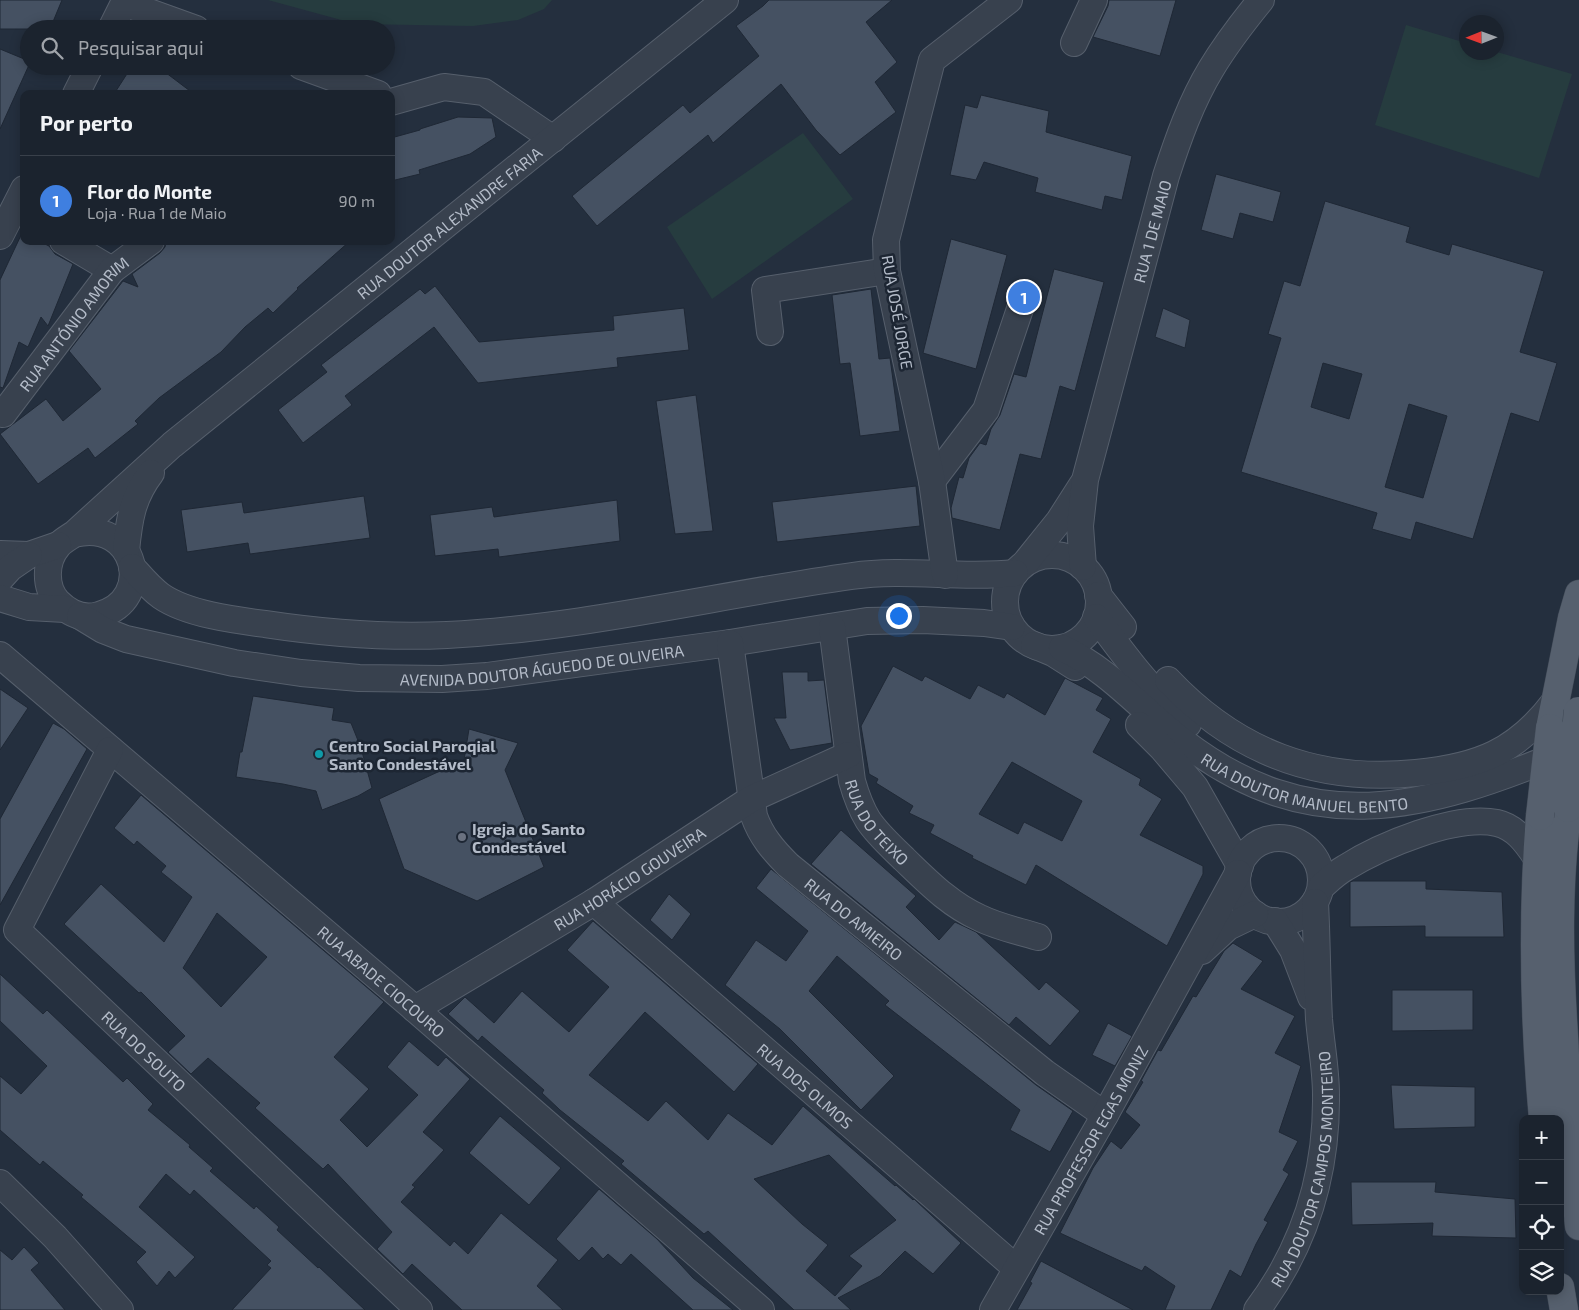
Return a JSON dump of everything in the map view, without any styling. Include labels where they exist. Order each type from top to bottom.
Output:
[{"type":"main road","points":[[1579,594],[1573,712],[1571,813],[1560,916],[1561,985],[1569,1127],[1579,1226]]},
{"type":"main road","points":[[1543,1115],[1536,1049],[1536,857],[1550,728],[1573,712]]},
{"type":"main road","points":[[1562,1295],[1564,1310]]},
{"type":"street","name":"RUA DOUTOR ALEXANDRE FARIA","points":[[172,444],[725,0]]},
{"type":"street","name":"RUA JOSÉ JORGE","points":[[945,575],[932,481],[887,271],[886,240],[932,60],[1009,0]]},
{"type":"street","points":[[1074,43],[1094,0]]},
{"type":"street","name":"RUA 1 DE MAIO","points":[[1085,480],[1148,240],[1181,132],[1210,70],[1230,40],[1261,0]]},
{"type":"street","points":[[115,20],[124,3],[171,20]]},
{"type":"street","points":[[78,90],[86,75]]},
{"type":"street","points":[[326,75],[367,90]]},
{"type":"street","points":[[395,97],[444,87],[484,92],[553,139]]},
{"type":"street","points":[[0,236],[20,206]]},
{"type":"street","points":[[70,245],[112,270]]},
{"type":"street","name":"RUA ANTÓNIO AMORIM","points":[[3,414],[112,270],[146,245]]},
{"type":"street","points":[[770,332],[765,290],[887,271]]},
{"type":"street","points":[[932,481],[986,410],[1024,297]]},
{"type":"street","points":[[73,612],[55,599],[49,586],[48,572],[51,558],[66,540],[172,444]]},
{"type":"street","points":[[0,598],[29,607],[73,612],[94,617],[108,613],[119,605],[128,594],[132,581],[128,528],[137,494],[172,444]]},
{"type":"street","points":[[1083,567],[1080,526],[1085,480]]},
{"type":"street","points":[[1085,480],[1059,521],[1008,585],[1005,599],[1006,614],[1012,627],[1022,638],[1053,653],[1092,680],[1162,748],[1195,787],[1239,870]]},
{"type":"street","points":[[0,579],[10,568],[29,554],[85,531],[97,532],[108,535],[118,542],[129,559],[160,596],[173,603],[222,617],[301,629],[394,635],[484,632],[607,617],[853,576],[896,572],[983,576],[1021,568],[1040,556],[1055,555],[1070,558],[1083,567],[1093,580],[1097,606],[1088,631],[1077,642],[1062,648],[1052,649],[1034,645]]},
{"type":"street","points":[[0,554],[29,554]]},
{"type":"street","points":[[1097,606],[1186,699],[1207,715],[1248,743],[1314,768],[1350,774],[1379,776],[1425,772],[1470,764],[1489,758],[1534,727],[1573,712]]},
{"type":"street","name":"RUA DOUTOR MANUEL BENTO","points":[[1097,606],[1140,675],[1178,716],[1220,750],[1261,772],[1286,781],[1334,790],[1358,791],[1432,784],[1494,766],[1573,712]]},
{"type":"street","name":"AVENIDA DOUTOR ÁGUEDO DE OLIVEIRA","points":[[73,612],[103,630],[126,639],[178,652],[301,673],[359,678],[442,679],[487,676],[730,643],[868,621],[923,620],[984,623],[1012,627]]},
{"type":"street","name":"RUA DO TEIXO","points":[[832,627],[848,755],[858,801],[868,820],[881,837],[920,875],[942,895],[962,909],[979,918],[1038,937]]},
{"type":"street","name":"RUA DO AMIEIRO","points":[[730,643],[754,816],[766,841],[788,865],[1045,1073],[1105,1115]]},
{"type":"street","name":"RUA DOUTOR MANUEL BENTO","points":[[1062,648],[1078,655],[1111,679],[1181,740],[1205,757],[1253,784],[1276,794],[1300,800],[1361,806],[1404,803],[1455,792],[1512,773],[1579,746]]},
{"type":"street","name":"RUA ABADE CIOCOURO","points":[[0,655],[415,1009],[761,1310]]},
{"type":"street","name":"RUA DO SOUTO","points":[[110,750],[17,930],[419,1310]]},
{"type":"street","name":"RUA HORÁCIO GOUVEIRA","points":[[415,1009],[594,902],[752,800],[848,755]]},
{"type":"street","points":[[1186,967],[1216,936],[1228,927],[1265,918],[1287,921],[1298,918],[1308,911],[1318,894],[1343,869],[1378,850],[1431,830],[1458,824],[1497,823],[1513,830],[1525,840],[1536,857]]},
{"type":"street","points":[[1283,838],[1296,841],[1308,848],[1316,860],[1321,873],[1318,894],[1319,1019],[1293,950],[1265,918],[1247,906],[1241,896],[1238,885],[1239,870],[1246,854],[1256,844],[1269,839],[1283,838]]},
{"type":"street","name":"RUA PROFESSOR EGAS MONIZ","points":[[993,1310],[1105,1115],[1239,870]]},
{"type":"street","name":"RUA DOS OLMOS","points":[[594,902],[1016,1268]]},
{"type":"street","name":"RUA DOUTOR CAMPOS MONTEIRO","points":[[1268,1304],[1302,1231],[1318,1186],[1326,1118],[1325,1076],[1319,1019]]},
{"type":"street","points":[[0,1183],[55,1237],[120,1310]]},
{"type":"green space","points":[[268,0],[552,0],[544,9],[518,20],[473,26],[395,25],[395,20],[341,20]]},
{"type":"green space","points":[[1406,25],[1459,41],[1459,60],[1504,60],[1504,54],[1572,74],[1539,178],[1375,125]]},
{"type":"green space","points":[[803,133],[853,199],[712,299],[667,227]]},
{"type":"building","points":[[0,0],[62,0],[54,20],[20,20],[20,29],[0,29]]},
{"type":"building","points":[[769,0],[892,0],[866,22],[897,62],[875,82],[896,112],[840,155],[816,130],[781,84],[713,143],[708,135],[597,226],[572,196],[683,105],[690,113],[759,56],[736,26]]},
{"type":"building","points":[[1109,0],[1176,0],[1160,56],[1093,37]]},
{"type":"building","points":[[0,49],[20,57],[20,75],[24,75],[0,129]]},
{"type":"building","points":[[126,75],[169,75],[189,90],[117,90]]},
{"type":"building","points":[[981,95],[1049,111],[1046,132],[1132,156],[1122,200],[1105,196],[1102,210],[1035,192],[1038,178],[984,162],[976,180],[950,175],[965,105],[977,108]]},
{"type":"building","points":[[458,117],[492,118],[496,137],[470,154],[419,170],[420,174],[395,180],[395,137]]},
{"type":"building","points":[[1216,174],[1281,192],[1273,222],[1240,213],[1233,239],[1201,230]]},
{"type":"building","points":[[1325,201],[1410,227],[1406,242],[1449,255],[1452,244],[1544,271],[1520,352],[1557,363],[1539,422],[1511,413],[1473,539],[1416,522],[1411,540],[1372,529],[1377,513],[1241,472],[1281,338],[1268,334],[1284,281],[1300,286]],"holes":[[[1323,363],[1362,374],[1349,419],[1311,407]],[[1409,404],[1447,416],[1423,498],[1385,487]]]},
{"type":"building","points":[[20,237],[20,245],[47,245],[55,254],[73,264],[48,326],[41,317],[28,347],[19,342],[3,388],[0,387],[0,280]]},
{"type":"building","points":[[951,239],[1007,255],[976,369],[923,353]]},
{"type":"building","points":[[165,245],[345,245],[297,288],[273,313],[268,308],[245,327],[221,352],[159,398],[135,421],[138,424],[95,458],[88,448],[38,484],[0,434],[46,399],[63,421],[101,389],[69,351],[123,281],[138,287],[132,274]]},
{"type":"building","points":[[1054,269],[1104,282],[1075,391],[1060,386],[1041,459],[1020,454],[1000,530],[952,518],[951,508],[959,477],[963,478],[969,458],[980,443],[986,445],[991,429],[1000,415],[1014,374],[1026,377]]},
{"type":"building","points":[[435,286],[479,342],[614,330],[613,316],[684,308],[689,350],[617,358],[618,367],[478,383],[434,327],[345,396],[352,405],[303,443],[278,410],[327,372],[321,365],[420,289],[425,294]]},
{"type":"building","points":[[871,289],[879,359],[890,358],[900,431],[860,436],[850,363],[840,364],[832,295]]},
{"type":"building","points":[[1163,308],[1190,320],[1185,348],[1155,337]]},
{"type":"building","points":[[696,395],[713,531],[675,534],[656,401]]},
{"type":"building","points":[[916,486],[920,526],[777,542],[772,502]]},
{"type":"building","points":[[364,496],[370,538],[250,554],[248,543],[187,552],[181,510],[242,502],[244,513]]},
{"type":"building","points":[[617,500],[620,541],[499,557],[498,549],[435,556],[430,515],[492,507],[494,517]]},
{"type":"building","points":[[893,666],[922,681],[925,676],[970,699],[978,685],[1004,698],[1007,693],[1045,715],[1065,678],[1103,698],[1096,710],[1111,719],[1093,752],[1141,779],[1139,785],[1162,799],[1140,835],[1203,866],[1203,874],[1167,946],[1036,865],[1026,885],[972,858],[973,856],[930,833],[934,825],[909,813],[913,806],[876,783],[878,779],[869,774],[861,726]],"holes":[[[1012,762],[1082,801],[1062,841],[1024,822],[1018,834],[979,814]]]},
{"type":"building","points":[[782,672],[808,672],[808,681],[824,680],[832,743],[790,750],[774,718],[786,718]]},
{"type":"building","points":[[0,689],[28,708],[0,750]]},
{"type":"building","points":[[253,696],[334,708],[332,720],[351,723],[361,748],[372,788],[358,796],[322,810],[316,791],[236,777]]},
{"type":"building","points":[[53,723],[64,729],[87,749],[0,905],[0,819]]},
{"type":"building","name":"Igreja do Santo Condestável","points":[[469,729],[518,743],[505,770],[544,867],[477,901],[404,869],[379,799],[464,760]]},
{"type":"building","points":[[141,795],[384,1002],[334,1057],[369,1089],[340,1120],[367,1147],[418,1095],[387,1067],[409,1041],[438,1066],[446,1057],[470,1079],[423,1132],[444,1150],[412,1185],[415,1187],[401,1202],[450,1246],[454,1241],[468,1254],[501,1213],[558,1260],[537,1286],[563,1310],[462,1310],[412,1264],[403,1274],[377,1249],[392,1232],[328,1164],[323,1169],[255,1108],[260,1103],[208,1058],[191,1074],[168,1052],[185,1036],[141,992],[139,993],[64,924],[101,884],[164,942],[192,897],[161,872],[166,866],[137,841],[134,845],[114,828]],"holes":[[[217,913],[267,957],[221,1007],[183,968]]]},
{"type":"building","points":[[841,830],[916,896],[906,907],[939,940],[955,922],[976,932],[1039,990],[1046,982],[1080,1011],[1050,1046],[1016,1017],[1009,1025],[811,864]]},
{"type":"building","points":[[771,869],[1036,1085],[1073,1111],[1050,1152],[1010,1130],[1020,1110],[885,1005],[889,1001],[837,956],[809,991],[894,1076],[861,1110],[780,1029],[725,985],[756,940],[786,961],[808,931],[756,888]]},
{"type":"building","points":[[1426,881],[1426,889],[1502,892],[1504,937],[1425,937],[1425,926],[1350,927],[1350,882]]},
{"type":"building","points":[[669,894],[691,914],[672,940],[650,920]]},
{"type":"building","points":[[593,921],[758,1064],[734,1092],[645,1012],[589,1075],[648,1121],[666,1101],[708,1140],[728,1113],[772,1145],[803,1106],[895,1186],[914,1199],[961,1243],[933,1274],[905,1251],[880,1276],[838,1298],[851,1310],[794,1310],[708,1231],[704,1234],[621,1164],[624,1161],[560,1110],[542,1093],[544,1090],[482,1036],[478,1041],[448,1014],[465,997],[494,1023],[522,991],[569,1032],[609,987],[567,950]],"holes":[[[829,1155],[896,1220],[849,1256],[862,1266],[835,1296],[806,1271],[828,1245],[802,1224],[754,1179]]]},
{"type":"building","points":[[1233,943],[1263,961],[1241,989],[1295,1016],[1275,1053],[1301,1066],[1279,1132],[1298,1141],[1283,1170],[1289,1174],[1264,1220],[1268,1222],[1241,1277],[1230,1270],[1211,1310],[1165,1310],[1175,1286],[1145,1266],[1142,1271],[1060,1233],[1093,1168],[1111,1141],[1121,1149],[1140,1125],[1125,1112],[1143,1082],[1141,1081],[1158,1050],[1161,1051],[1193,996],[1196,997],[1224,951]]},
{"type":"building","points":[[0,974],[43,1014],[47,1010],[123,1082],[127,1078],[153,1104],[148,1110],[190,1145],[189,1147],[213,1168],[210,1171],[254,1209],[256,1206],[279,1227],[277,1230],[365,1310],[232,1310],[271,1268],[267,1265],[271,1261],[194,1190],[190,1195],[166,1174],[139,1207],[195,1257],[175,1278],[169,1271],[157,1286],[136,1262],[146,1252],[81,1197],[83,1195],[43,1161],[40,1165],[0,1130],[0,1076],[21,1094],[47,1066],[0,1021]]},
{"type":"building","points":[[1392,990],[1473,990],[1473,1030],[1392,1031]]},
{"type":"building","points":[[1108,1023],[1132,1036],[1115,1066],[1092,1055]]},
{"type":"building","points":[[1391,1085],[1475,1087],[1475,1127],[1394,1129]]},
{"type":"building","points":[[500,1116],[561,1168],[529,1205],[469,1153]]},
{"type":"building","points":[[1351,1182],[1436,1182],[1435,1192],[1515,1199],[1516,1238],[1432,1236],[1433,1223],[1352,1225]]},
{"type":"building","points":[[599,1189],[657,1239],[693,1278],[733,1310],[693,1310],[631,1254],[621,1265],[608,1254],[603,1259],[592,1247],[579,1261],[556,1239]]},
{"type":"building","points":[[24,1247],[39,1263],[31,1270],[65,1310],[0,1310],[0,1250],[12,1260]]},
{"type":"building","points":[[1041,1261],[1133,1310],[1017,1310],[1032,1283],[1030,1282]]},
{"type":"place","name":"Flor do Monte","points":[[1024,297]]},
{"type":"place","name":"Centro Social Paroqial Santo Condestável","points":[[319,754]]},
{"type":"place","name":"Igreja do Santo Condestável","points":[[462,837]]}]
